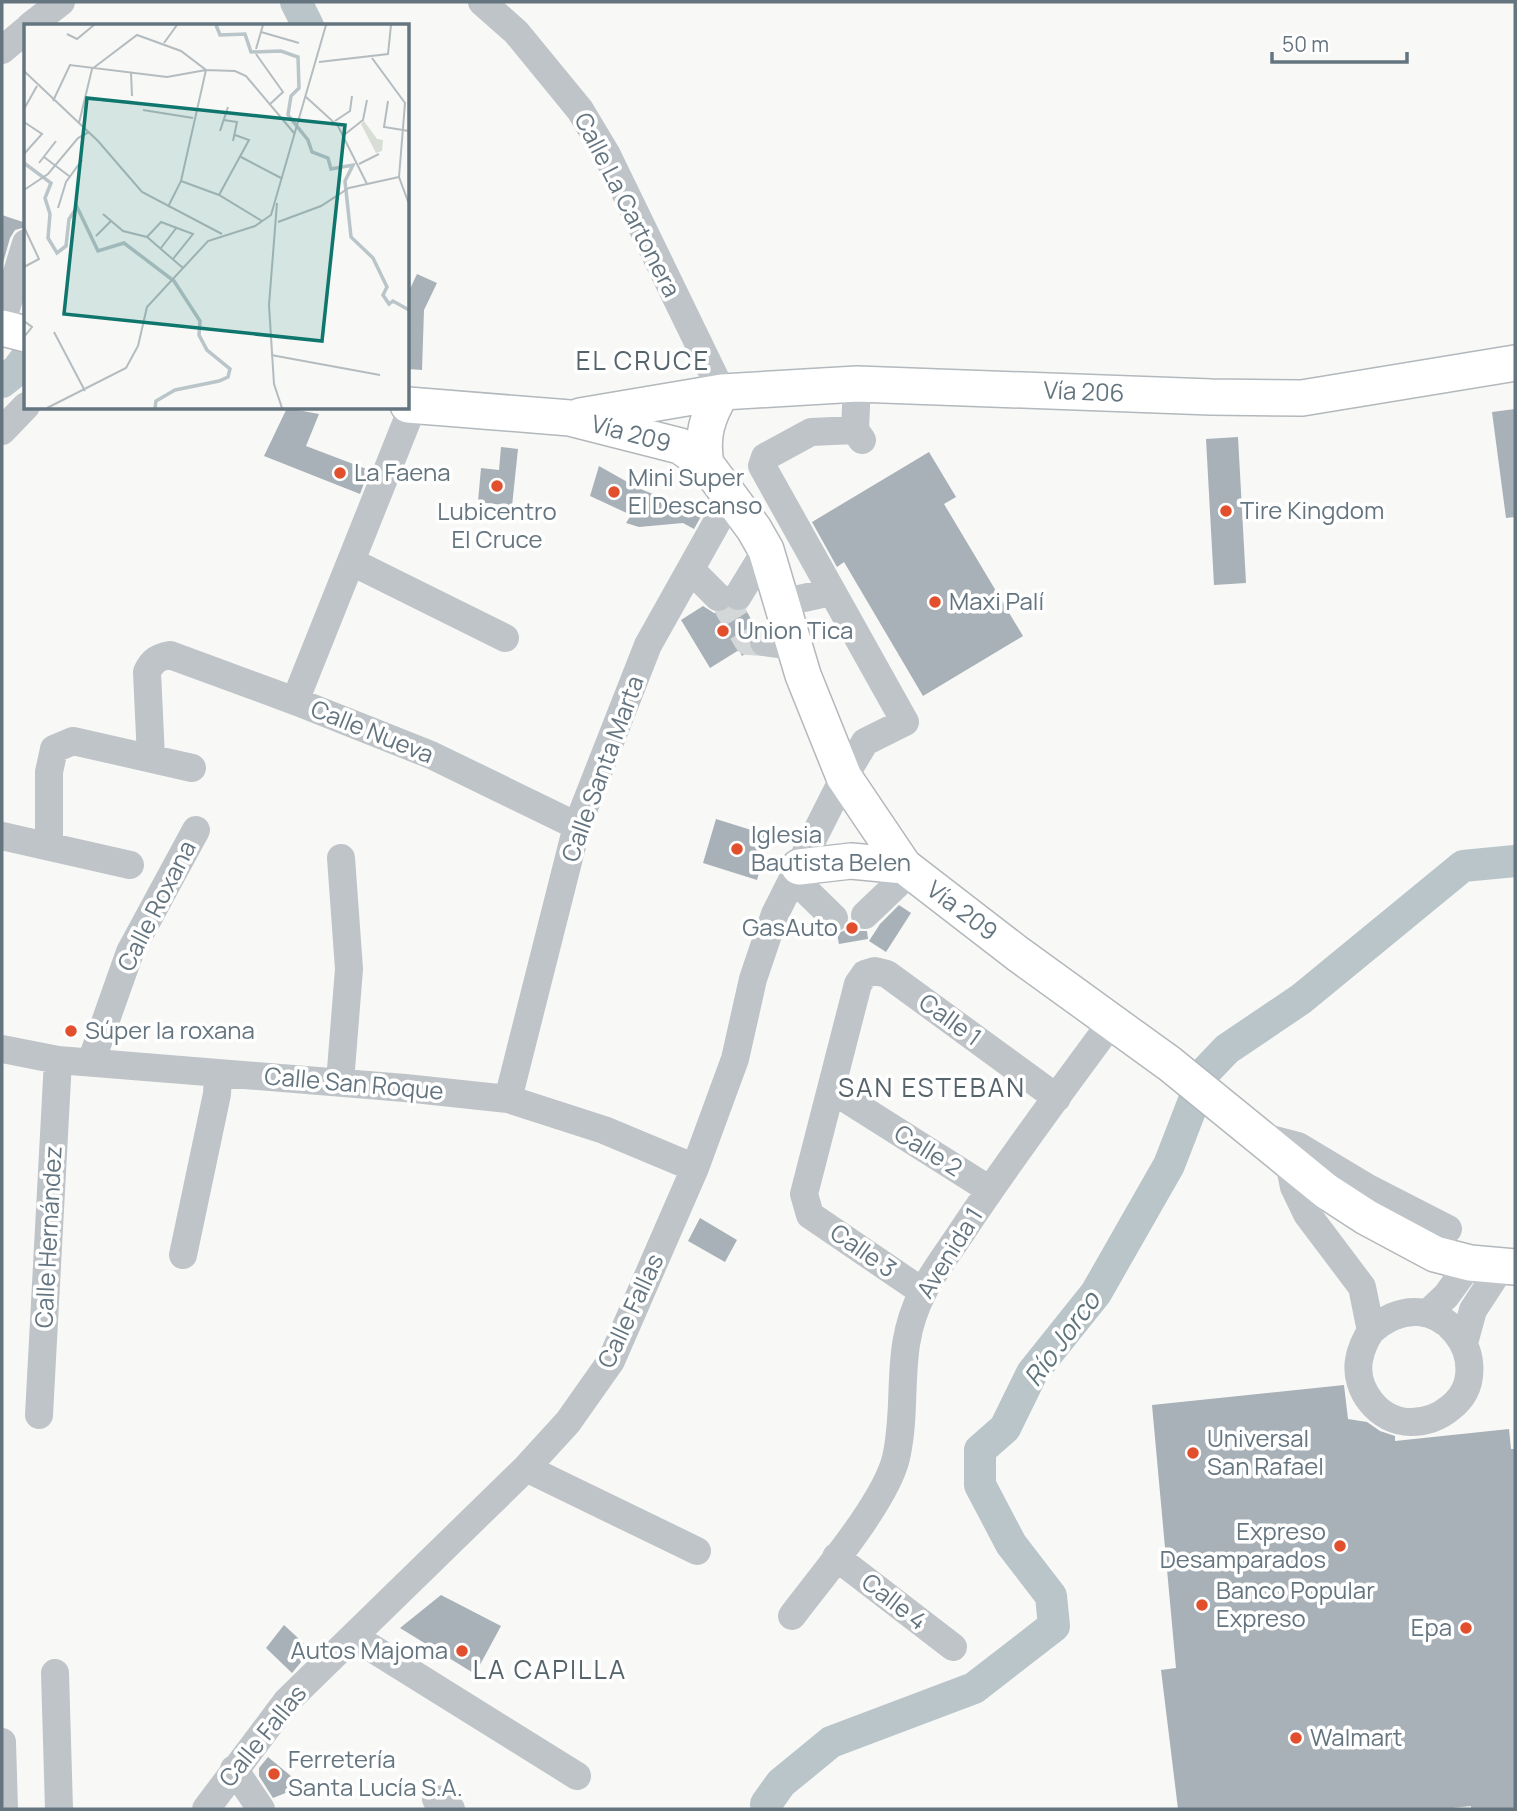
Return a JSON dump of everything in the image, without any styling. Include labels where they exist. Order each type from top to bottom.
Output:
[{"type":"main road","name":"Vía 206","points":[[570,418],[722,392],[857,384],[1302,398],[1515,363]]},
{"type":"main road","points":[[693,455],[684,428],[693,412],[706,400],[722,392]]},
{"type":"main road","name":"Vía 209","points":[[411,405],[570,418],[693,455],[731,497],[766,550],[781,603],[779,644],[814,706],[844,777],[907,869],[1111,1023],[1170,1064],[1326,1191],[1366,1217],[1435,1254],[1495,1266]]},
{"type":"main road","points":[[796,873],[851,861],[907,869]]},
{"type":"street","points":[[33,24],[61,2]]},
{"type":"street","name":"Calle La Cartonera","points":[[482,2],[516,32],[540,59],[587,121],[607,155],[722,392]]},
{"type":"street","points":[[2,50],[24,32]]},
{"type":"street","points":[[12,329],[24,255]]},
{"type":"street","points":[[781,603],[831,592],[762,466],[765,457],[811,432],[858,435],[857,384]]},
{"type":"street","points":[[2,431],[24,408]]},
{"type":"street","points":[[295,701],[352,562],[409,410]]},
{"type":"street","name":"Calle Santa Marta","points":[[508,1099],[577,826],[648,645],[731,497]]},
{"type":"street","points":[[691,570],[728,597],[766,550]]},
{"type":"street","points":[[352,562],[505,638]]},
{"type":"street","name":"Calle Fallas","points":[[206,1809],[287,1700],[526,1468],[568,1422],[611,1361],[695,1168],[735,1059],[753,979],[775,914],[844,777],[865,742],[905,722],[831,592]]},
{"type":"street","name":"Calle Nueva","points":[[151,758],[147,672],[152,662],[170,654],[431,755],[577,826]]},
{"type":"street","points":[[49,846],[49,772],[54,749],[73,741],[192,768]]},
{"type":"street","name":"Calle Roxana","points":[[91,1062],[130,951],[196,830]]},
{"type":"street","points":[[2,836],[130,865]]},
{"type":"street","points":[[340,1083],[349,969],[341,859]]},
{"type":"street","points":[[865,915],[907,869]]},
{"type":"street","points":[[796,873],[834,918]]},
{"type":"street","name":"Calle 1","points":[[832,1090],[858,984],[865,974],[875,971],[887,974],[1056,1098]]},
{"type":"street","name":"Avenida 1","points":[[792,1616],[880,1494],[895,1461],[900,1436],[903,1354],[910,1323],[923,1292],[990,1189],[1111,1023]]},
{"type":"street","name":"Calle San Roque","points":[[2,1049],[58,1060],[508,1099],[604,1130],[695,1168]]},
{"type":"street","name":"Calle Hernández","points":[[39,1415],[58,1060]]},
{"type":"street","points":[[183,1255],[217,1094],[218,1073]]},
{"type":"street","name":"Calle 2","points":[[832,1090],[990,1189]]},
{"type":"street","name":"Calle 3","points":[[832,1090],[804,1194],[810,1215],[923,1292]]},
{"type":"street","points":[[1252,1129],[1298,1146],[1368,1188],[1448,1229]]},
{"type":"street","points":[[1288,1158],[1294,1186],[1307,1214],[1362,1287],[1371,1331]]},
{"type":"street","points":[[1428,1313],[1446,1296],[1495,1266]]},
{"type":"street","points":[[1464,1343],[1473,1310],[1495,1266]]},
{"type":"street","points":[[1397,1313],[1428,1313],[1444,1320],[1464,1343],[1469,1371],[1465,1389],[1454,1405],[1439,1416],[1423,1422],[1390,1418],[1376,1408],[1359,1379],[1358,1363],[1362,1346],[1371,1331],[1383,1320],[1397,1313]]},
{"type":"street","points":[[526,1468],[697,1551]]},
{"type":"street","name":"Calle 4","points":[[836,1557],[953,1647]]},
{"type":"street","points":[[354,1637],[577,1776]]},
{"type":"street","points":[[55,1673],[59,1809]]},
{"type":"street","points":[[2,1742],[5,1809]]},
{"type":"street","points":[[234,1769],[261,1809]]},
{"type":"building","points":[[2,215],[24,222],[24,228],[15,230],[10,238],[3,263]]},
{"type":"building","points":[[417,274],[437,283],[424,310],[422,370],[410,369],[410,289]]},
{"type":"building","points":[[1515,409],[1515,517],[1506,518],[1492,412]]},
{"type":"building","points":[[286,410],[298,410],[319,414],[306,446],[369,470],[360,494],[264,456]]},
{"type":"building","name":"Tire Kingdom","points":[[1238,437],[1246,583],[1214,585],[1206,439]]},
{"type":"building","name":"Lubicentro El Cruce","points":[[501,447],[518,449],[512,506],[478,502],[481,468],[499,470]]},
{"type":"building","name":"Maxi Palí","points":[[929,452],[956,497],[944,504],[1023,636],[923,696],[844,562],[837,567],[812,522]]},
{"type":"building","points":[[599,466],[638,488],[693,510],[695,506],[704,511],[694,529],[683,523],[639,527],[626,523],[631,515],[590,496]]},
{"type":"building","name":"Union Tica","points":[[703,606],[714,613],[729,610],[737,613],[746,610],[756,628],[748,639],[750,651],[742,656],[739,650],[710,668],[681,620]]},
{"type":"building","name":"Iglesia Bautista Belen","points":[[716,819],[770,836],[757,880],[703,863]]},
{"type":"building","points":[[899,905],[911,913],[886,952],[869,941],[880,924]]},
{"type":"building","points":[[850,922],[860,931],[867,931],[868,939],[839,944],[837,934],[845,930]]},
{"type":"building","points":[[700,1218],[737,1240],[725,1262],[688,1241]]},
{"type":"building","name":"Expreso Desamparados","points":[[1344,1385],[1348,1419],[1367,1422],[1380,1431],[1395,1436],[1395,1441],[1509,1429],[1511,1449],[1515,1449],[1515,1809],[1471,1809],[1471,1806],[1443,1809],[1178,1809],[1161,1670],[1176,1668],[1152,1405]]},
{"type":"building","name":"Autos Majoma","points":[[441,1595],[501,1626],[475,1674],[400,1628]]},
{"type":"building","points":[[284,1625],[311,1650],[292,1673],[266,1648]]},
{"type":"building","name":"Ferretería Santa Lucía S.A.","points":[[268,1757],[303,1786],[273,1798],[259,1776],[259,1768]]},
{"type":"waterway","points":[[296,2],[307,24]]},
{"type":"waterway","points":[[2,382],[24,361]]},
{"type":"waterway","name":"Río Jorco","points":[[767,1809],[766,1804],[781,1783],[831,1742],[974,1688],[1054,1626],[1051,1596],[1011,1544],[980,1485],[980,1450],[1005,1428],[1032,1373],[1096,1293],[1169,1165],[1205,1072],[1227,1049],[1301,999],[1463,866],[1515,861]]},
{"type":"tunnel","points":[[738,596],[729,609],[748,641],[764,642]]},
{"type":"place","name":"La Faena","points":[[340,473]]},
{"type":"place","name":"Lubicentro El Cruce","points":[[497,486]]},
{"type":"place","name":"Mini Super El Descanso","points":[[614,492]]},
{"type":"place","name":"Tire Kingdom","points":[[1226,511]]},
{"type":"place","name":"Maxi Palí","points":[[935,602]]},
{"type":"place","name":"Union Tica","points":[[723,631]]},
{"type":"place","name":"Iglesia Bautista Belen","points":[[737,849]]},
{"type":"place","name":"GasAuto","points":[[852,928]]},
{"type":"place","name":"Súper la roxana","points":[[71,1031]]},
{"type":"place","name":"Universal San Rafael","points":[[1193,1453]]},
{"type":"place","name":"Expreso Desamparados","points":[[1340,1546]]},
{"type":"place","name":"Banco Popular Expreso","points":[[1202,1605]]},
{"type":"place","name":"Epa","points":[[1466,1628]]},
{"type":"place","name":"Autos Majoma","points":[[462,1651]]},
{"type":"place","name":"Walmart","points":[[1296,1738]]},
{"type":"place","name":"Ferretería Santa Lucía S.A.","points":[[274,1774]]},
{"type":"district","name":"EL CRUCE","points":[[643,361]]},
{"type":"district","name":"SAN ESTEBAN","points":[[932,1088]]},
{"type":"district","name":"LA CAPILLA","points":[[550,1670]]}]
